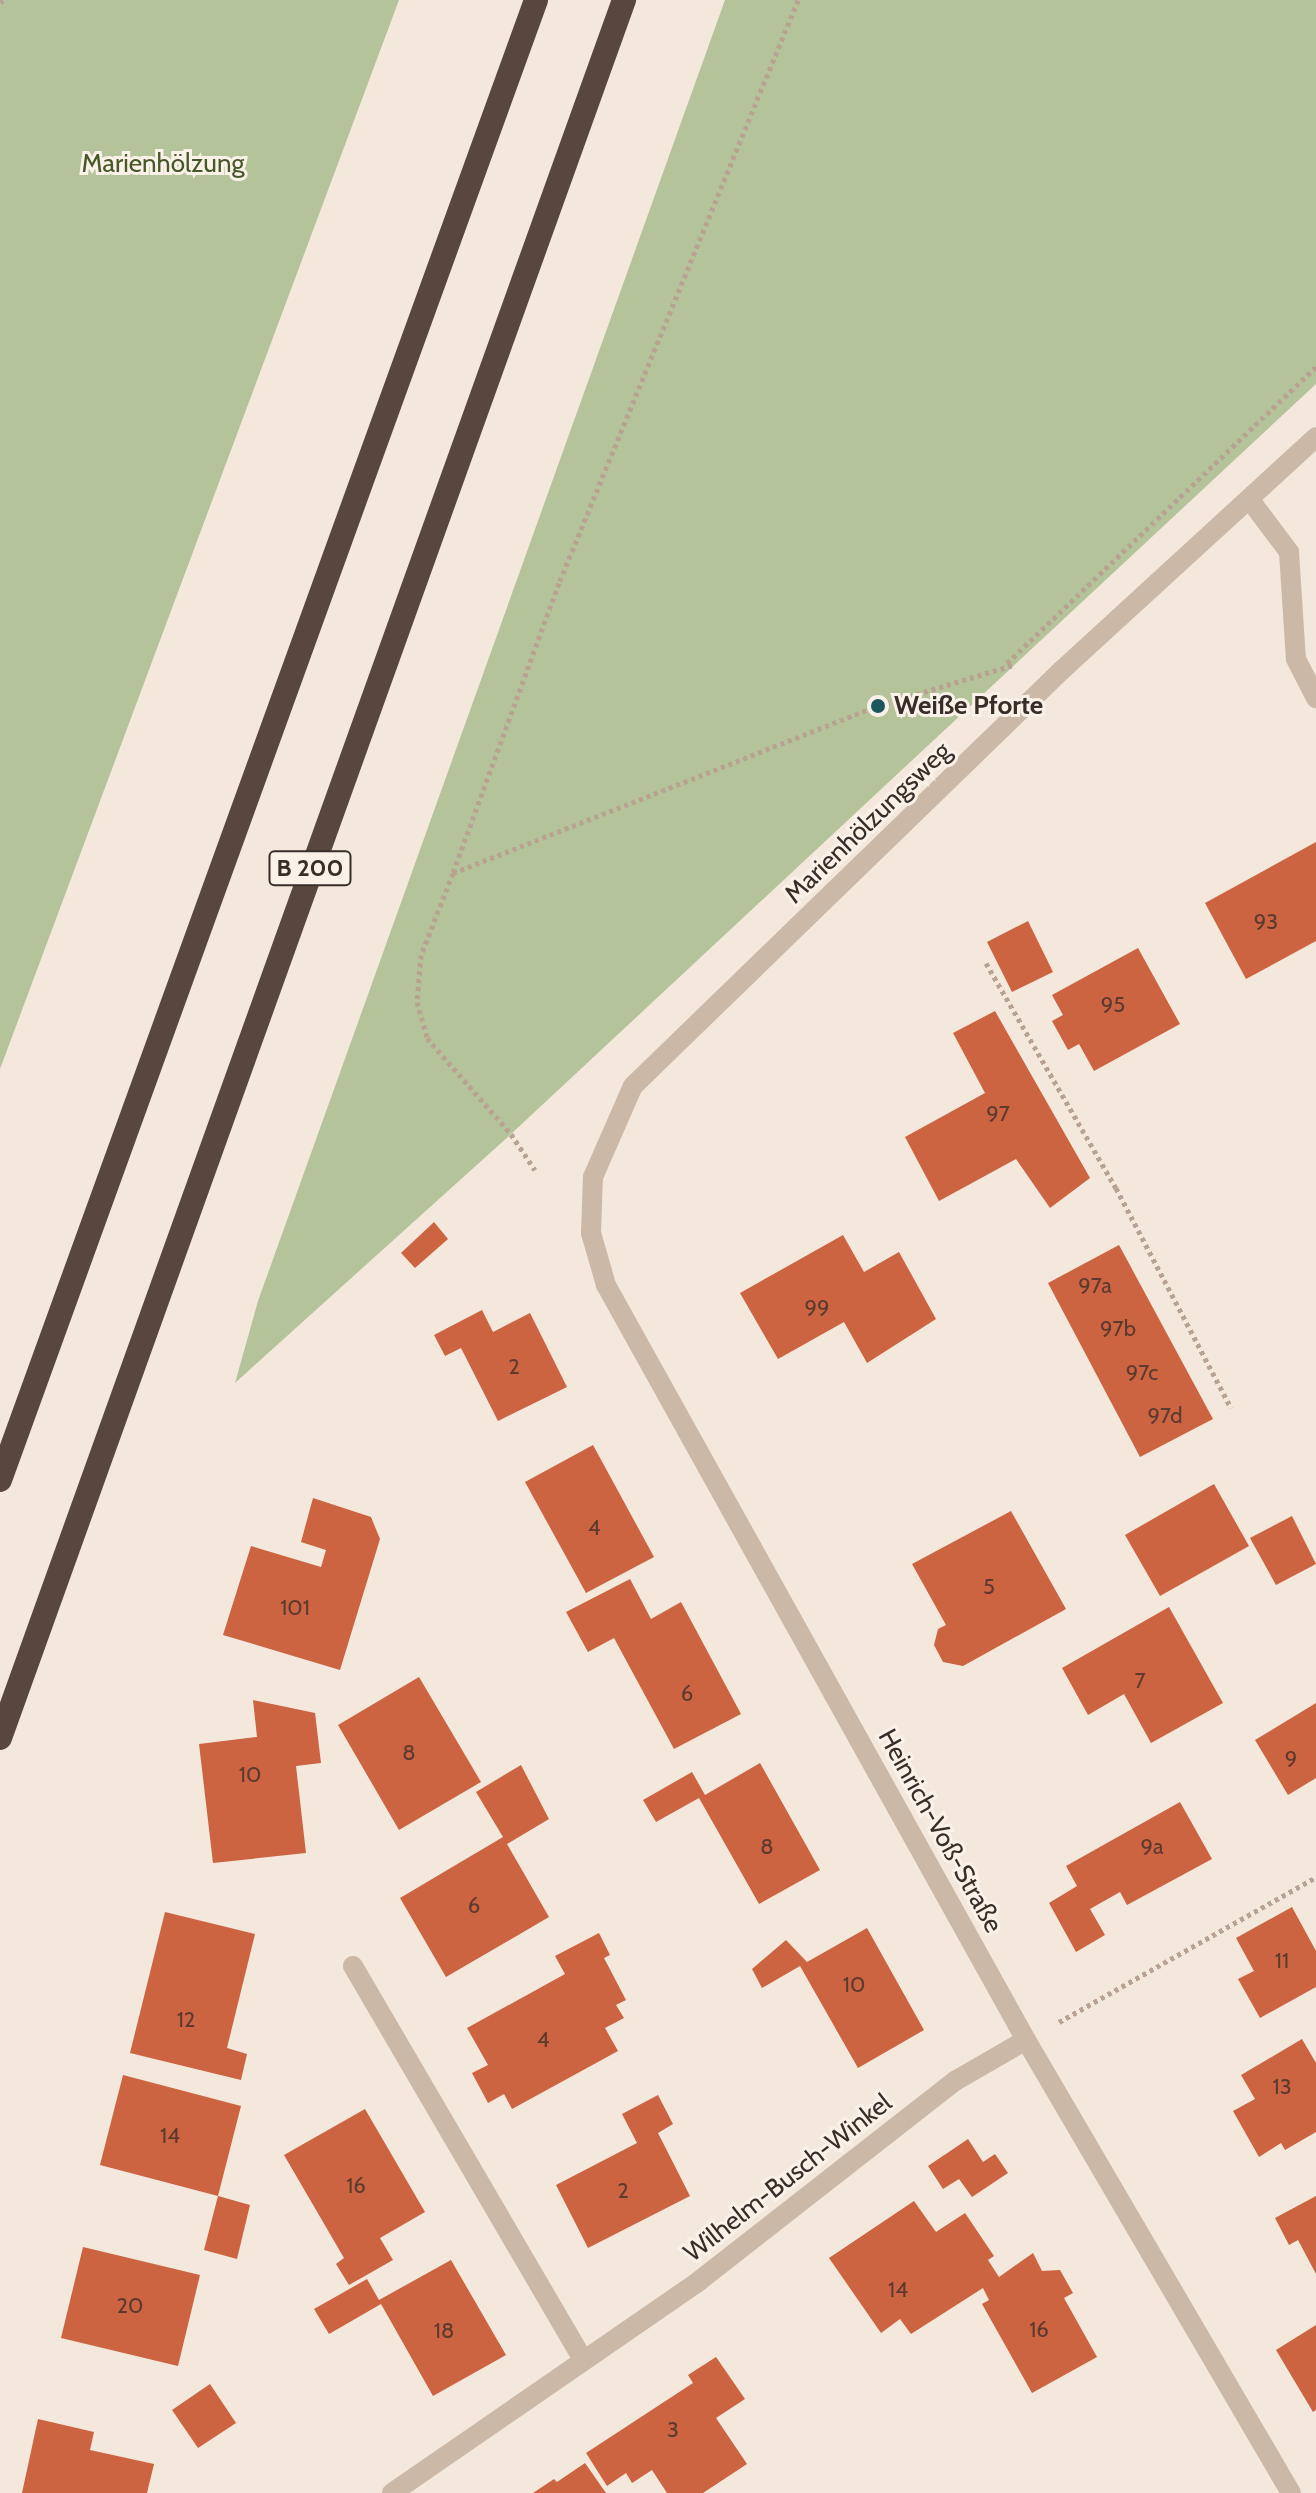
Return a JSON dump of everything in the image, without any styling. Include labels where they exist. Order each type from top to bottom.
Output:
[{"type":"highway","name":"B 200","points":[[0,1480],[536,0]]},
{"type":"highway","name":"B 200","points":[[0,1738],[624,0]]},
{"type":"street","name":"Marienhölzungsweg","points":[[593,1177],[633,1086],[1062,670],[1316,437]]},
{"type":"street","points":[[1250,500],[1289,552],[1296,659],[1316,698]]},
{"type":"street","name":"Heinrich-Voß-Straße","points":[[593,1177],[591,1233],[606,1285],[1026,2040],[1291,2493]]},
{"type":"street","points":[[353,1966],[583,2359]]},
{"type":"street","name":"Wilhelm-Busch-Winkel","points":[[392,2493],[699,2281],[955,2081],[1026,2040]]},
{"type":"path","points":[[535,1170],[511,1134],[427,1038],[417,1002],[421,955],[559,583],[798,0]]},
{"type":"path","points":[[1007,664],[1316,367]]},
{"type":"path","points":[[453,873],[878,706],[1007,664],[1062,670]]},
{"type":"path","points":[[986,963],[1116,1188],[1231,1408]]},
{"type":"path","points":[[1026,2040],[1316,1877]]},
{"type":"green space","name":"Marienhölzung","points":[[0,0],[399,0],[0,1069]]},
{"type":"green space","points":[[725,0],[1316,0],[1316,384],[511,1134],[235,1383],[258,1301]]},
{"type":"building","points":[[1316,842],[1316,941],[1246,979],[1205,903]]},
{"type":"building","points":[[1028,921],[1053,972],[1012,992],[987,942]]},
{"type":"building","points":[[1138,948],[1180,1024],[1094,1071],[1079,1044],[1068,1050],[1052,1021],[1063,1015],[1052,995]]},
{"type":"building","points":[[995,1011],[1090,1178],[1050,1208],[1016,1159],[939,1201],[905,1137],[985,1093],[953,1033]]},
{"type":"building","points":[[434,1222],[448,1239],[415,1268],[401,1253]]},
{"type":"building","points":[[843,1235],[864,1272],[899,1252],[936,1319],[867,1363],[844,1322],[778,1359],[740,1293]]},
{"type":"building","points":[[1119,1245],[1213,1419],[1140,1457],[1048,1283]]},
{"type":"building","points":[[482,1310],[493,1332],[530,1313],[567,1387],[498,1421],[461,1348],[445,1356],[434,1335]]},
{"type":"building","points":[[593,1445],[654,1557],[586,1593],[525,1482]]},
{"type":"building","points":[[1214,1484],[1249,1546],[1160,1596],[1125,1535]]},
{"type":"building","points":[[313,1498],[371,1517],[380,1539],[340,1670],[223,1635],[251,1546],[321,1567],[326,1550],[301,1542]]},
{"type":"building","points":[[1011,1511],[1066,1609],[963,1666],[943,1662],[934,1645],[938,1629],[946,1625],[912,1564]]},
{"type":"building","points":[[1292,1516],[1316,1564],[1276,1585],[1250,1538]]},
{"type":"building","points":[[630,1579],[651,1619],[681,1602],[741,1714],[674,1749],[614,1638],[588,1652],[566,1612]]},
{"type":"building","points":[[1169,1607],[1223,1703],[1151,1743],[1124,1694],[1088,1715],[1062,1668]]},
{"type":"building","points":[[419,1677],[481,1782],[399,1830],[338,1725]]},
{"type":"building","points":[[253,1700],[315,1713],[321,1763],[296,1766],[306,1853],[213,1863],[199,1744],[257,1737]]},
{"type":"building","points":[[1316,1703],[1316,1778],[1288,1795],[1255,1740]]},
{"type":"building","points":[[760,1763],[820,1870],[759,1904],[699,1798],[656,1822],[643,1800],[692,1772],[705,1795]]},
{"type":"building","points":[[521,1765],[549,1819],[507,1844],[549,1917],[446,1977],[400,1898],[503,1837],[476,1792]]},
{"type":"building","points":[[1180,1802],[1212,1859],[1127,1905],[1120,1892],[1090,1909],[1105,1935],[1076,1952],[1049,1903],[1077,1886],[1066,1866]]},
{"type":"building","points":[[1292,1907],[1316,1951],[1316,1987],[1260,2018],[1238,1979],[1254,1971],[1236,1938]]},
{"type":"building","points":[[165,1912],[255,1934],[227,2048],[247,2054],[241,2080],[130,2053]]},
{"type":"building","points":[[867,1928],[924,2030],[858,2068],[800,1966],[762,1988],[752,1969],[786,1940],[807,1962]]},
{"type":"building","points":[[599,1933],[610,1955],[604,1958],[626,2000],[616,2005],[624,2018],[605,2028],[618,2051],[512,2109],[504,2094],[488,2103],[472,2073],[488,2065],[467,2028],[565,1974],[555,1956]]},
{"type":"building","points":[[1302,2039],[1316,2063],[1316,2132],[1285,2150],[1281,2143],[1259,2157],[1233,2111],[1255,2099],[1241,2075]]},
{"type":"building","points":[[123,2075],[241,2106],[218,2196],[100,2165]]},
{"type":"building","points":[[658,2095],[673,2124],[658,2133],[690,2196],[588,2248],[556,2185],[637,2143],[622,2114]]},
{"type":"building","points":[[365,2109],[425,2212],[380,2238],[393,2260],[349,2285],[336,2264],[344,2258],[284,2155]]},
{"type":"building","points":[[968,2139],[983,2162],[995,2154],[1008,2173],[972,2197],[959,2179],[943,2189],[928,2166]]},
{"type":"building","points":[[218,2196],[250,2205],[237,2259],[204,2250]]},
{"type":"building","points":[[1316,2196],[1316,2274],[1298,2240],[1289,2245],[1275,2218]]},
{"type":"building","points":[[914,2201],[936,2232],[965,2213],[994,2256],[988,2260],[999,2277],[1033,2253],[1042,2271],[1060,2270],[1073,2293],[1064,2298],[1097,2357],[1032,2393],[982,2304],[989,2300],[983,2288],[911,2334],[900,2319],[881,2333],[829,2258]]},
{"type":"building","points":[[83,2247],[200,2275],[178,2366],[61,2338]]},
{"type":"building","points":[[451,2260],[506,2355],[433,2396],[381,2304],[329,2334],[314,2309],[367,2279],[379,2300]]},
{"type":"building","points":[[1316,2325],[1316,2410],[1313,2412],[1276,2350]]},
{"type":"building","points":[[716,2357],[745,2399],[716,2418],[747,2464],[703,2493],[667,2493],[652,2470],[632,2483],[626,2473],[607,2486],[586,2453],[693,2383],[688,2375]]},
{"type":"building","points":[[210,2384],[236,2423],[198,2448],[172,2410]]},
{"type":"building","points":[[38,2419],[94,2432],[90,2450],[154,2464],[147,2493],[22,2493]]},
{"type":"building","points":[[585,2463],[606,2493],[533,2493],[554,2479],[557,2482]]},
{"type":"place","name":"Weiße Pforte","points":[[878,706]]}]
